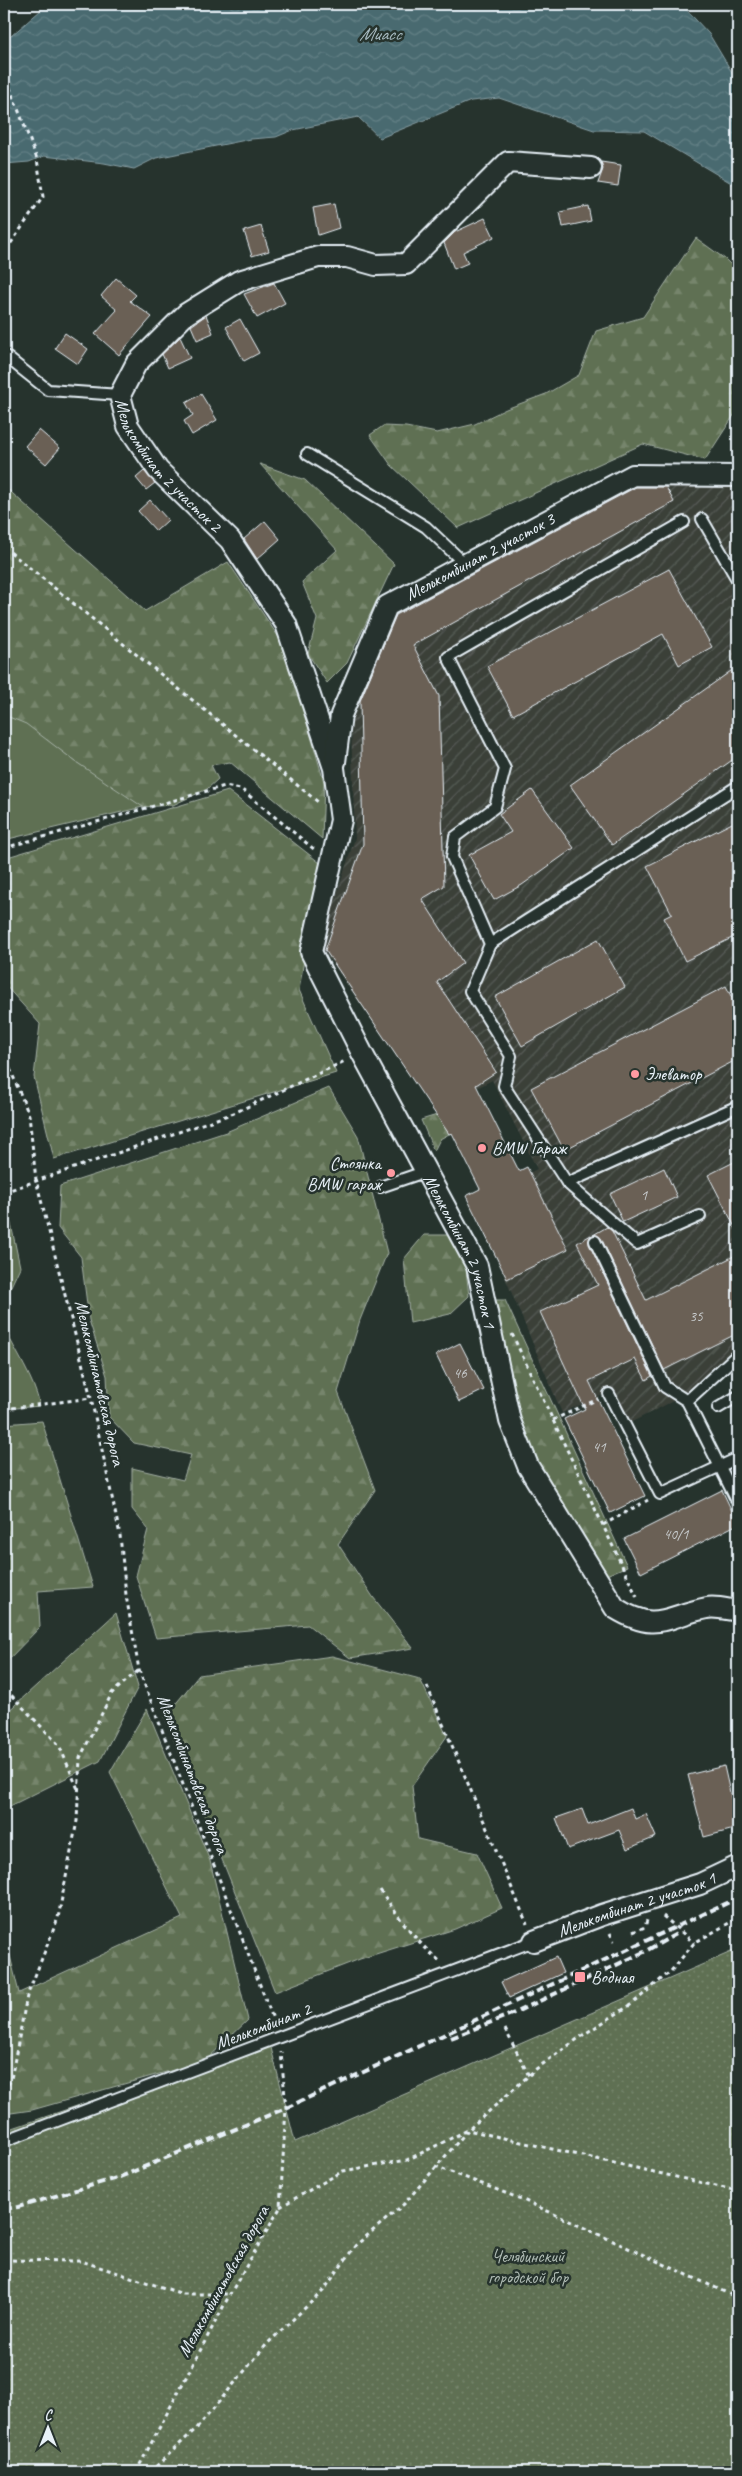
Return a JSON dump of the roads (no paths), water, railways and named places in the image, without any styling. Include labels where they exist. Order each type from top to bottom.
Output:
[{"type":"street","name":"Мелькомбинат 2 участок 2","points":[[334,768],[286,624],[230,540],[158,470],[128,426],[120,394],[136,364],[186,314],[239,281],[318,258],[347,258],[376,264],[406,264],[508,162],[591,168]]},
{"type":"street","name":"Мелькомбинат 2 участок 3","points":[[334,768],[341,714],[387,606],[464,563],[633,475],[738,476]]},
{"type":"street","name":"Мелькомбинат 2 участок 1","points":[[334,768],[341,820],[311,952],[362,1054],[477,1266],[510,1421],[528,1466],[615,1608],[630,1618],[649,1623],[669,1621],[709,1607],[738,1611]]},
{"type":"street","name":"Мелькомбинат 2 участок 1","points":[[534,1941],[602,1915],[700,1884],[738,1866]]},
{"type":"lane","points":[[4,355],[48,390],[120,394]]},
{"type":"lane","points":[[306,454],[426,527],[464,563]]},
{"type":"lane","points":[[702,519],[738,581]]},
{"type":"lane","points":[[490,944],[452,857],[455,837],[495,806],[505,769],[448,657],[684,522]]},
{"type":"lane","points":[[700,1216],[637,1244],[568,1183],[504,1086],[511,1056],[470,991],[490,944],[738,786]]},
{"type":"lane","points":[[568,1183],[738,1107]]},
{"type":"lane","points":[[380,1187],[427,1171]]},
{"type":"lane","points":[[595,1241],[665,1387],[687,1401],[738,1503]]},
{"type":"lane","points":[[687,1401],[738,1354]]},
{"type":"lane","points":[[609,1394],[660,1494],[738,1458]]},
{"type":"lane","points":[[718,1408],[738,1396]]},
{"type":"lane","name":"Мелькомбинат 2","points":[[4,2141],[534,1941]]},
{"type":"water","name":"Миасс","points":[[48,4],[681,4],[709,34],[733,74],[738,77],[738,187],[644,131],[594,130],[499,98],[471,101],[380,138],[358,117],[293,130],[276,137],[251,139],[156,158],[134,169],[104,163],[44,156],[29,162],[4,164],[4,42]]},
{"type":"railway","points":[[4,2209],[18,2207],[120,2177],[286,2108],[738,1898]]},
{"type":"railway","points":[[451,2038],[514,2013],[644,1952],[678,1933]]},
{"type":"place","name":"Элеватор","points":[[635,1074]]},
{"type":"place","name":"BMW Гараж","points":[[482,1148]]},
{"type":"place","name":"Стоянка BMW гараж","points":[[391,1173]]},
{"type":"place","name":"Водная","points":[[580,1977]]},
{"type":"park label","name":"Челябинский городской бор","points":[[528,2266]]}]
